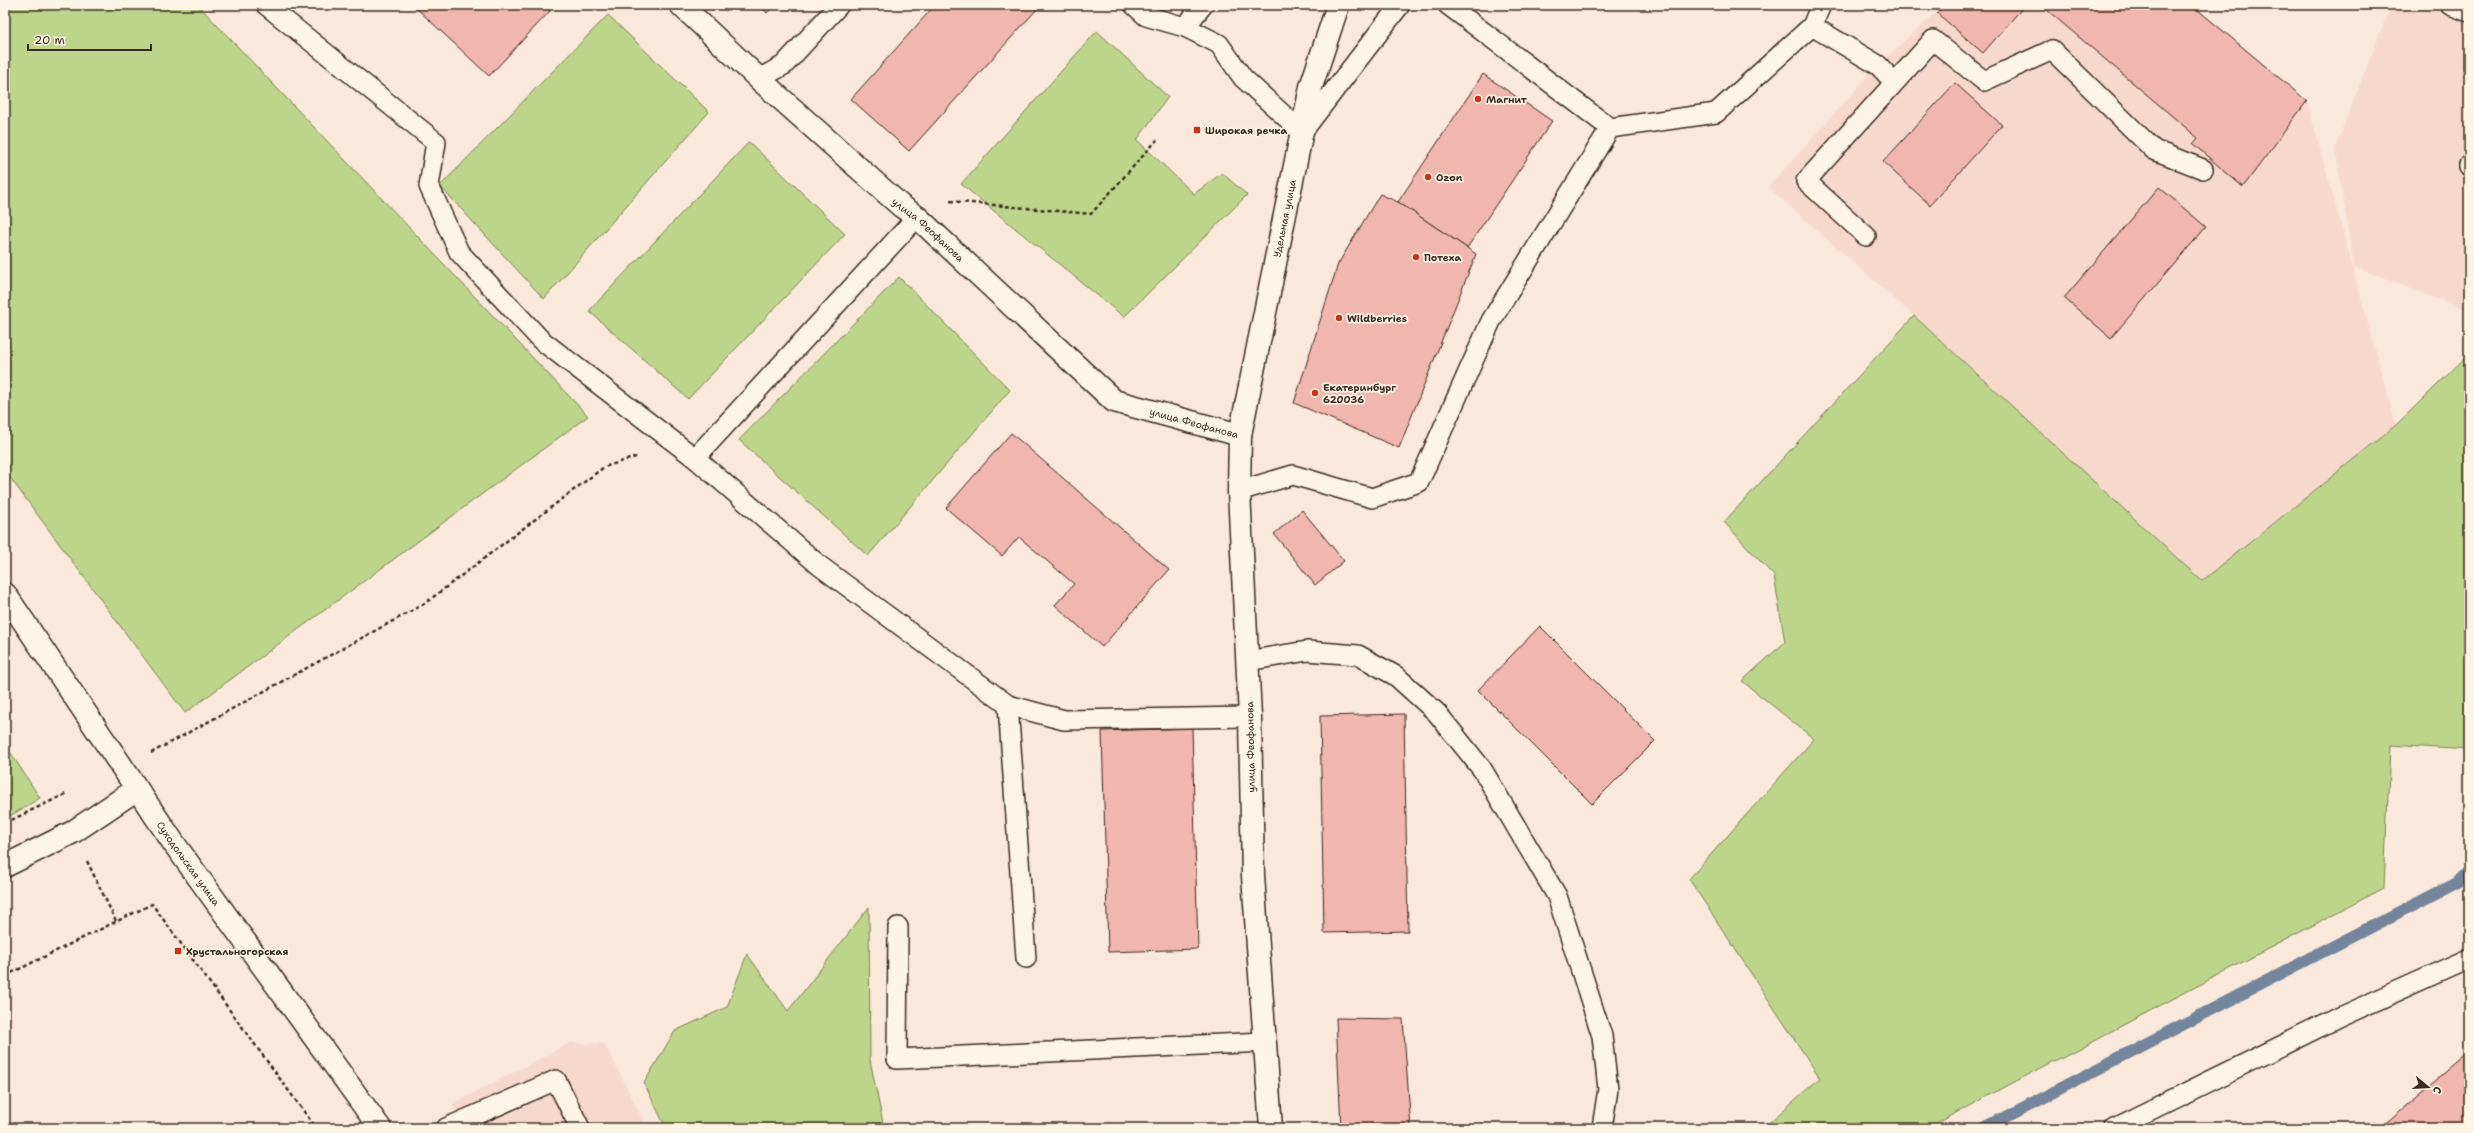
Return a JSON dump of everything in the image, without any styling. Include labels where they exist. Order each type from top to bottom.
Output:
[{"type":"street","name":"улица Феофанова","points":[[681,5],[759,79],[901,206],[917,217],[1114,401],[1240,435],[1239,491],[1250,717],[1253,876],[1272,1128]]},
{"type":"street","name":"Удельная улица","points":[[1240,435],[1311,87],[1338,5]]},
{"type":"street","name":"Суходольская улица","points":[[5,594],[179,851],[380,1128]]},
{"type":"street","points":[[5,866],[73,832],[137,789]]},
{"type":"lane","points":[[266,5],[436,142],[429,186],[459,252],[541,340],[695,458],[820,566],[1008,705],[1064,720],[1250,717]]},
{"type":"lane","points":[[759,79],[784,64],[839,5]]},
{"type":"lane","points":[[1134,5],[1146,16],[1185,27],[1219,44],[1243,78],[1302,132],[1400,5]]},
{"type":"lane","points":[[1185,27],[1203,5]]},
{"type":"lane","points":[[1448,5],[1610,128],[1716,113],[1812,26],[1821,5]]},
{"type":"lane","points":[[2450,5],[2469,12]]},
{"type":"lane","points":[[1812,26],[1878,65],[1894,82]]},
{"type":"lane","points":[[1866,236],[1806,181],[1933,40],[1984,81],[2052,50],[2154,150],[2203,169]]},
{"type":"lane","points":[[1239,491],[1293,475],[1372,498],[1419,482],[1491,321],[1610,128]]},
{"type":"lane","points":[[695,458],[917,217]]},
{"type":"lane","points":[[1247,661],[1307,651],[1358,655],[1396,676],[1437,713],[1482,769],[1557,896],[1602,1036],[1608,1089],[1602,1128]]},
{"type":"lane","points":[[1008,705],[1026,958]]},
{"type":"lane","points":[[898,927],[897,1059],[1265,1042]]},
{"type":"lane","points":[[2114,1128],[2344,1015],[2469,959]]},
{"type":"lane","points":[[446,1128],[556,1080],[580,1128]]},
{"type":"path","points":[[943,200],[1091,214],[1157,140]]},
{"type":"path","points":[[123,768],[424,604],[604,467],[676,443]]},
{"type":"path","points":[[5,823],[73,791]]},
{"type":"path","points":[[73,832],[116,921]]},
{"type":"path","points":[[5,976],[152,904],[316,1128]]},
{"type":"shaded area","points":[[1944,5],[2192,5],[2307,101],[2396,425],[2202,581],[1914,316],[1768,187],[1878,65]]},
{"type":"shaded area","points":[[2391,5],[2469,5],[2469,311],[2354,267],[2335,147]]},
{"type":"shaded area","points":[[570,1043],[605,1044],[647,1128],[468,1128],[452,1104]]},
{"type":"green space","points":[[5,5],[198,5],[588,416],[185,713],[5,471]]},
{"type":"green space","points":[[608,15],[709,112],[544,299],[440,186]]},
{"type":"green space","points":[[1097,31],[1168,97],[1137,140],[1194,194],[1222,173],[1247,195],[1124,317],[961,184]]},
{"type":"green space","points":[[749,142],[845,234],[688,399],[589,311]]},
{"type":"green space","points":[[899,277],[1010,390],[868,556],[739,440]]},
{"type":"green space","points":[[1914,316],[2202,581],[2396,425],[2469,354],[2469,750],[2390,745],[2384,888],[1927,1128],[1763,1128],[1820,1078],[1689,879],[1814,739],[1742,681],[1785,642],[1774,576],[1724,522]]},
{"type":"green space","points":[[5,744],[40,798],[5,819]]},
{"type":"green space","points":[[869,907],[870,1060],[884,1128],[666,1128],[644,1083],[675,1031],[727,1007],[747,954],[788,1011]]},
{"type":"building","points":[[413,5],[544,5],[550,11],[489,76]]},
{"type":"building","points":[[759,5],[774,5],[767,13]]},
{"type":"building","points":[[935,5],[1034,5],[1038,8],[909,151],[851,99]]},
{"type":"building","points":[[1944,5],[2025,5],[1983,53],[1937,13]]},
{"type":"building","points":[[2041,5],[2192,5],[2307,101],[2243,187],[2193,144],[2198,138]]},
{"type":"building","points":[[1483,74],[1552,121],[1467,248],[1398,202]]},
{"type":"building","points":[[1955,83],[2002,125],[1930,205],[1883,162]]},
{"type":"building","points":[[2159,187],[2206,227],[2111,338],[2064,298]]},
{"type":"building","points":[[1380,194],[1398,202],[1476,254],[1399,448],[1294,403],[1338,264]]},
{"type":"building","points":[[1011,433],[1169,570],[1102,647],[1055,605],[1074,584],[1019,537],[1002,556],[946,508]]},
{"type":"building","points":[[1302,510],[1344,561],[1315,585],[1274,534]]},
{"type":"building","points":[[1540,626],[1655,741],[1592,804],[1478,690]]},
{"type":"building","points":[[1404,714],[1408,931],[1324,933],[1320,716]]},
{"type":"building","points":[[1192,728],[1198,949],[1108,952],[1102,731]]},
{"type":"building","points":[[1336,1018],[1403,1019],[1411,1128],[1341,1128]]},
{"type":"building","points":[[2469,1052],[2469,1128],[2380,1128]]},
{"type":"waterway","points":[[1984,1128],[2457,882],[2469,870]]},
{"type":"place","name":"Магнит","points":[[1478,99]]},
{"type":"place","name":"Широкая речка","points":[[1197,130]]},
{"type":"place","name":"Ozon","points":[[1428,177]]},
{"type":"place","name":"Потеха","points":[[1416,257]]},
{"type":"place","name":"Wildberries","points":[[1339,318]]},
{"type":"place","name":"Екатеринбург 620036","points":[[1315,393]]},
{"type":"place","name":"Хрустальногорская","points":[[178,951]]}]
